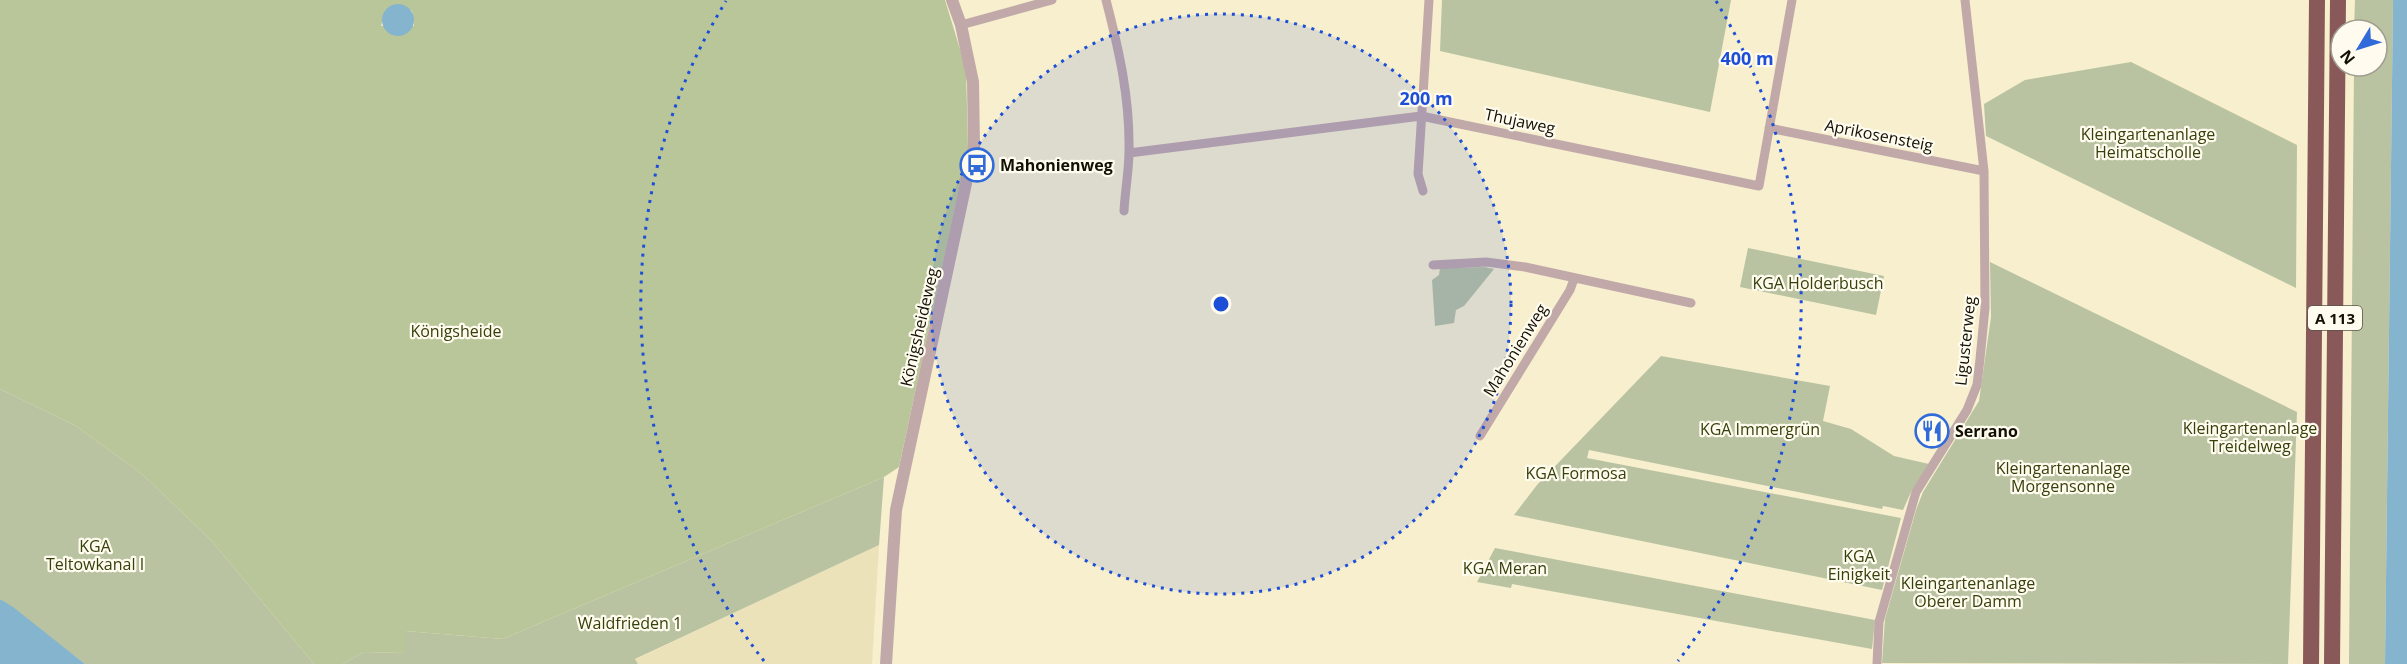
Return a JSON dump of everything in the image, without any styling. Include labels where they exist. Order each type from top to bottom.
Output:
[{"type":"highway","name":"A 113","points":[[2311,664],[2317,0]]},
{"type":"highway","name":"A 113","points":[[2332,664],[2338,0]]},
{"type":"street","name":"Königsheideweg","points":[[886,664],[896,510],[974,146],[974,82],[961,25],[952,0]]},
{"type":"street","points":[[961,25],[1052,0]]},
{"type":"street","points":[[1106,0],[1122,60],[1128,107],[1130,153],[1124,211]]},
{"type":"street","points":[[1423,191],[1418,174],[1429,0]]},
{"type":"street","points":[[1768,128],[1792,0]]},
{"type":"street","name":"Ligusterweg","points":[[1876,664],[1879,622],[1916,492],[1967,410],[1977,385],[1985,308],[1984,171],[1965,0]]},
{"type":"street","name":"Thujaweg","points":[[1130,153],[1421,116],[1759,186],[1768,128]]},
{"type":"street","name":"Aprikosensteig","points":[[1768,128],[1984,171]]},
{"type":"street","points":[[1433,265],[1486,262],[1525,267],[1691,303]]},
{"type":"street","name":"Mahonienweg","points":[[1480,436],[1570,291],[1574,279]]},
{"type":"shaded area","points":[[879,545],[872,664],[638,664],[634,660]]},
{"type":"green space","name":"Königsheide","points":[[0,0],[945,0],[966,69],[968,147],[899,467],[884,477],[503,639],[405,631],[405,653],[363,652],[343,664],[314,664],[211,540],[142,474],[76,426],[0,389]],"holes":[[[397,4],[412,11],[414,26],[381,26],[385,13]]]},
{"type":"green space","points":[[1442,0],[1731,0],[1710,112],[1440,51]]},
{"type":"green space","points":[[2355,0],[2393,0],[2385,664],[2349,664],[2354,78],[2389,78],[2389,18],[2354,18]]},
{"type":"green space","name":"Kleingartenanlage Heimatscholle","points":[[2131,62],[2297,145],[2296,288],[1986,136],[1984,104],[2025,80]]},
{"type":"green space","name":"KGA Holderbusch","points":[[1748,248],[1884,276],[1876,315],[1740,287]]},
{"type":"green space","points":[[1990,262],[2297,412],[2288,664],[1882,663],[1885,619],[1916,510],[1923,492],[1979,401],[1991,317]]},
{"type":"green space","points":[[1485,267],[1494,269],[1464,306],[1456,310],[1454,323],[1435,326],[1432,280],[1439,275],[1440,268]]},
{"type":"green space","points":[[1661,356],[1830,386],[1823,421],[1851,429],[1894,456],[1929,464],[1911,492],[1903,510],[1883,506],[1882,509],[1589,450],[1587,458],[1901,518],[1882,590],[1514,515],[1537,485]]},
{"type":"green space","name":"KGA Teltowkanal I","points":[[0,389],[76,426],[142,474],[211,540],[314,664],[85,664],[0,599]]},
{"type":"green space","name":"Waldfrieden 1","points":[[884,477],[879,545],[635,659],[638,664],[343,664],[363,652],[405,653],[405,631],[503,639]]},
{"type":"green space","name":"KGA Meran","points":[[1495,548],[1875,620],[1872,649],[1512,584],[1511,588],[1477,582]]},
{"type":"water","points":[[2393,0],[2407,0],[2407,664],[2385,664]]},
{"type":"water","points":[[398,4],[409,9],[414,20],[409,31],[398,36],[387,31],[382,20],[387,9]]},
{"type":"water","points":[[0,599],[13,607],[85,664],[0,664]]},
{"type":"place","name":"Mahonienweg","points":[[977,165]]},
{"type":"place","name":"Serrano","points":[[1932,431]]},
{"type":"park label","name":"KGA Immergrün","points":[[1760,429]]},
{"type":"park label","name":"Kleingartenanlage Treidelweg","points":[[2250,437]]},
{"type":"park label","name":"KGA Formosa","points":[[1576,473]]},
{"type":"park label","name":"Kleingartenanlage Morgensonne","points":[[2063,477]]},
{"type":"park label","name":"KGA Einigkeit","points":[[1859,565]]},
{"type":"park label","name":"Kleingartenanlage Oberer Damm","points":[[1968,592]]}]
